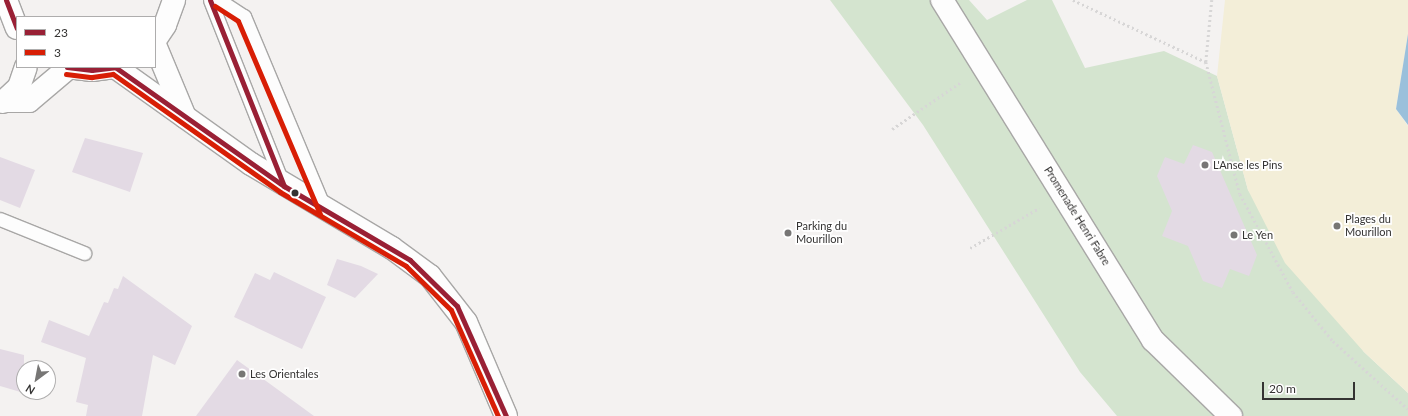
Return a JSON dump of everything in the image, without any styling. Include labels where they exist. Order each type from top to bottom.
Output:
[{"type":"main road","points":[[6,0],[16,25]]},
{"type":"main road","points":[[156,38],[165,25],[174,0]]},
{"type":"main road","name":"Promenade Henri Fabre","points":[[942,0],[1153,340],[1231,416]]},
{"type":"main road","points":[[156,47],[185,117]]},
{"type":"main road","points":[[2,102],[19,87],[26,68]]},
{"type":"main road","points":[[2,102],[29,101],[66,68]]},
{"type":"main road","points":[[75,68],[92,70],[107,68]]},
{"type":"main road","points":[[116,68],[284,186],[410,260],[445,293],[475,340],[506,416]]},
{"type":"lane","points":[[210,0],[284,186]]},
{"type":"lane","points":[[219,0],[244,16],[248,23],[326,211]]},
{"type":"lane","points":[[0,219],[84,254]]},
{"type":"path","points":[[1073,0],[1206,62]]},
{"type":"path","points":[[1212,0],[1206,62],[1240,194],[1293,292],[1333,341],[1408,409]]},
{"type":"path","points":[[892,129],[984,66]]},
{"type":"path","points":[[970,248],[1063,193]]},
{"type":"green space","points":[[830,0],[969,0],[987,20],[1027,0],[1052,0],[1085,68],[1164,51],[1217,76],[1248,190],[1364,352],[1408,393],[1408,416],[1117,416],[1080,372],[923,125]]},
{"type":"sand","name":"Plages du Mourillon","points":[[1225,0],[1408,0],[1408,34],[1396,109],[1408,126],[1408,393],[1364,352],[1285,263],[1248,190],[1217,76]]},
{"type":"water","points":[[1408,34],[1408,125],[1396,109]]},
{"type":"building","points":[[85,138],[143,153],[130,192],[72,172]]},
{"type":"building","points":[[1193,145],[1212,152],[1257,255],[1249,276],[1230,269],[1222,288],[1203,281],[1188,246],[1162,236],[1172,211],[1157,176],[1165,157],[1184,164]]},
{"type":"building","points":[[0,157],[35,170],[20,208],[0,200]]},
{"type":"building","points":[[337,259],[361,266],[378,274],[355,298],[327,285]]},
{"type":"building","points":[[274,272],[326,297],[302,349],[234,317],[255,273],[270,280]]},
{"type":"building","points":[[123,276],[192,326],[175,365],[153,355],[142,416],[86,416],[88,405],[76,402],[86,358],[41,342],[49,320],[89,336],[104,302],[108,303],[114,288],[118,289]]},
{"type":"building","points":[[0,349],[24,355],[24,360],[16,360],[16,391],[0,386]]},
{"type":"building","name":"Les Orientales","points":[[237,360],[277,389],[314,416],[196,416]]},
{"type":"transit line","name":"23","points":[[6,0],[16,25]]},
{"type":"transit line","name":"23","points":[[210,0],[284,186]]},
{"type":"transit line","name":"3","points":[[215,6],[238,21],[320,214]]},
{"type":"transit line","name":"23","points":[[75,68],[92,70],[107,68]]},
{"type":"transit line","name":"23","points":[[116,68],[284,186],[410,260],[457,306],[506,416]]},
{"type":"transit line","name":"3","points":[[66,74],[92,77],[113,74],[280,192],[406,266],[451,310],[498,416]]},
{"type":"place","name":"L'Anse les Pins","points":[[1205,165]]},
{"type":"place","name":"Plages du Mourillon","points":[[1337,226]]},
{"type":"place","name":"Parking du Mourillon","points":[[788,233]]},
{"type":"place","name":"Le Yen","points":[[1234,235]]},
{"type":"place","name":"Les Orientales","points":[[242,374]]}]
